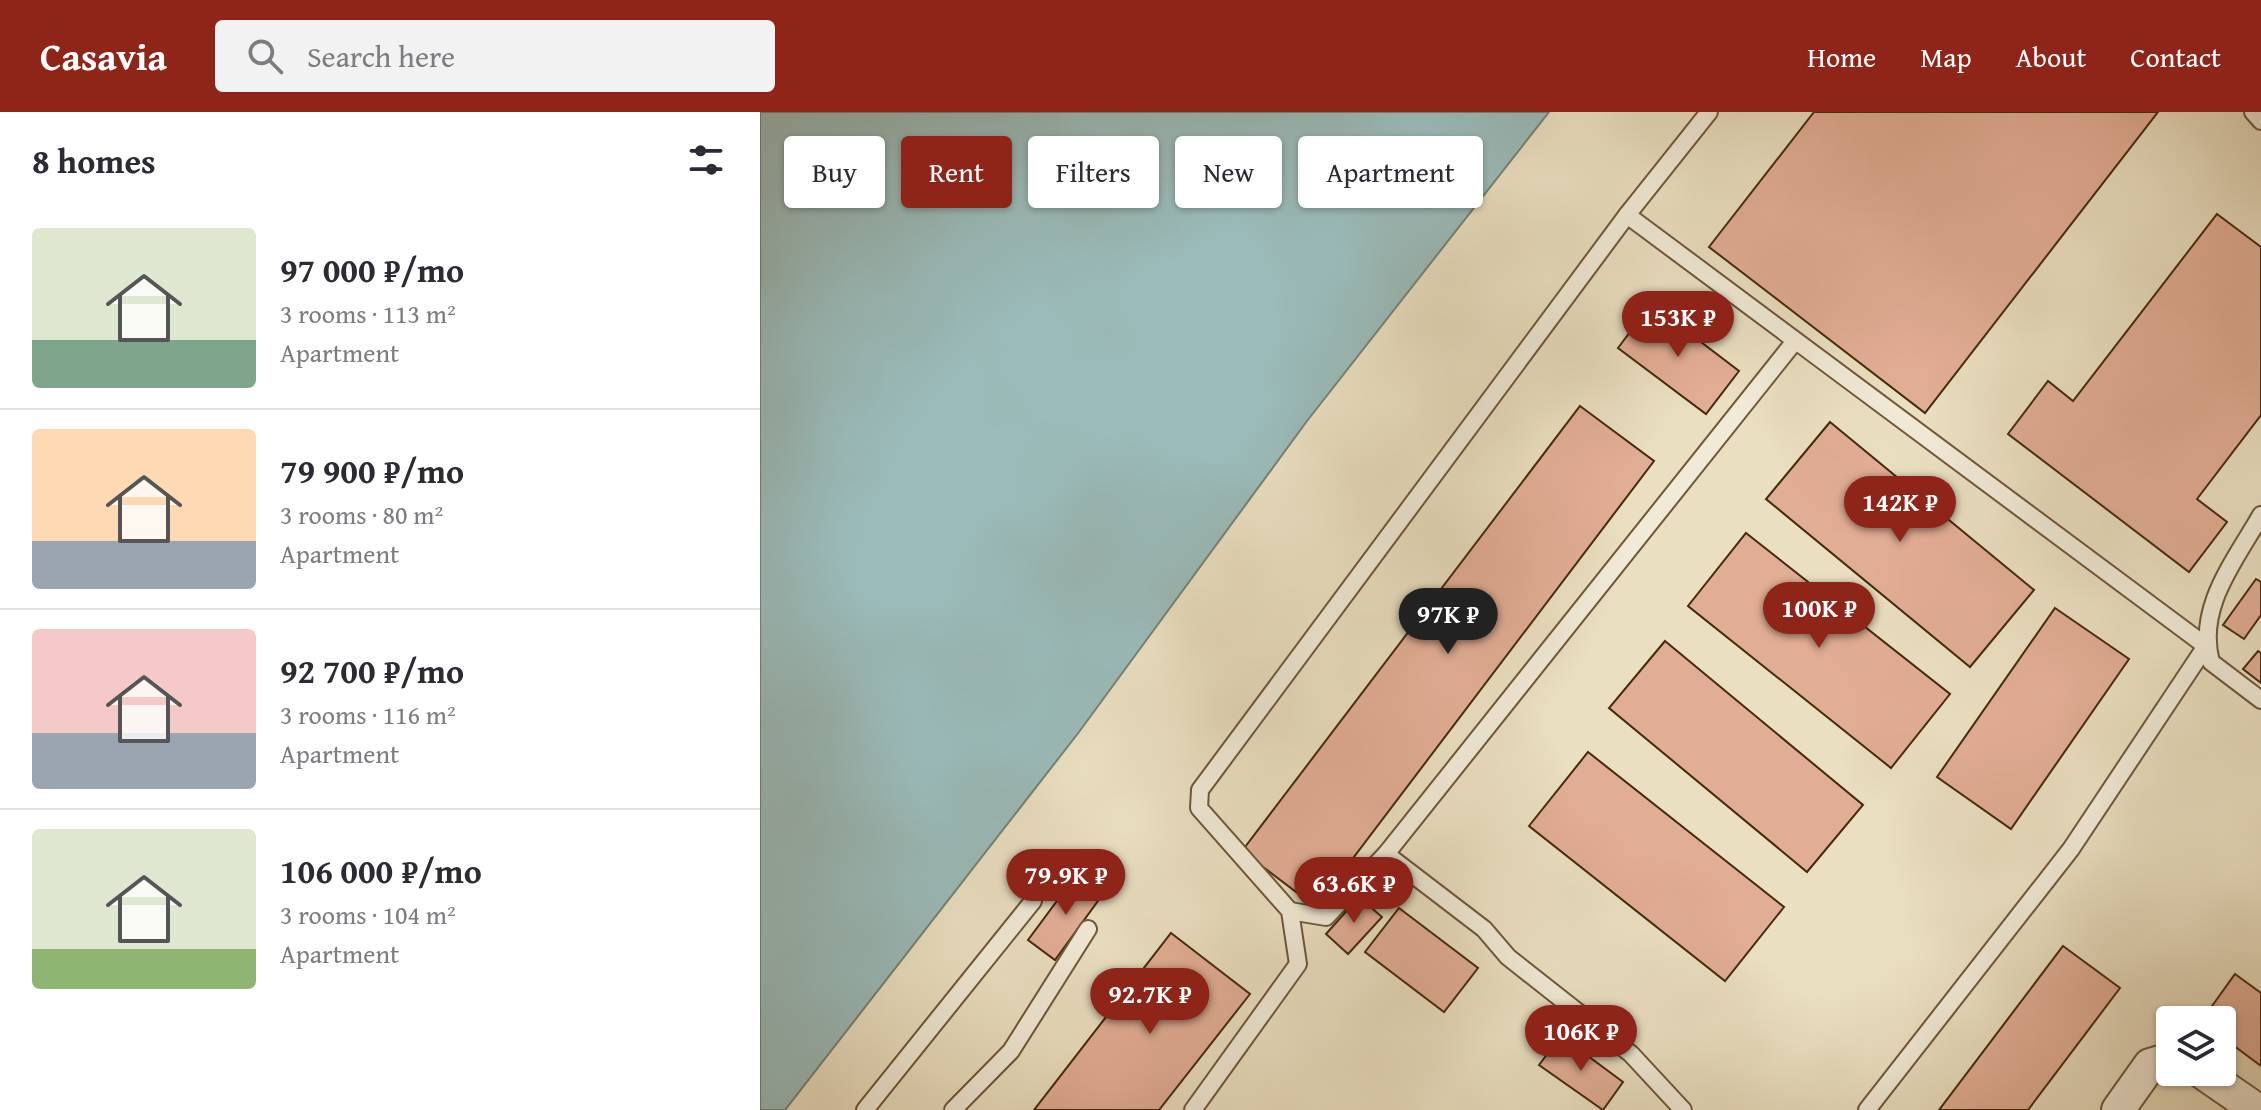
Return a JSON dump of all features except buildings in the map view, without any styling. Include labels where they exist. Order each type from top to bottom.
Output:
[{"type":"street","points":[[2118,1110],[2150,1065],[2156,1063]]},
{"type":"street","points":[[2222,1086],[2257,1110]]},
{"type":"lane","points":[[1193,1110],[1298,964],[1290,911],[1199,808],[1200,790],[1627,215],[1709,112]]},
{"type":"lane","points":[[2253,112],[2261,121]]},
{"type":"lane","points":[[1627,215],[2206,646]]},
{"type":"lane","points":[[1290,911],[1326,917],[1386,854],[1795,341]]},
{"type":"lane","points":[[2261,515],[2212,600],[2206,646],[2211,662],[2220,672],[2261,700]]},
{"type":"lane","points":[[1867,1110],[2071,849],[2206,646]]},
{"type":"lane","points":[[1386,854],[1484,929],[1508,957],[1631,1054],[1683,1110]]},
{"type":"lane","points":[[865,1110],[1033,901]]},
{"type":"lane","points":[[953,1110],[1011,1051],[1088,929]]},
{"type":"water","points":[[760,112],[1549,112],[1483,196],[1483,136],[1298,136],[1298,208],[1474,208],[1307,421],[1079,732],[785,1110],[760,1110]]}]
